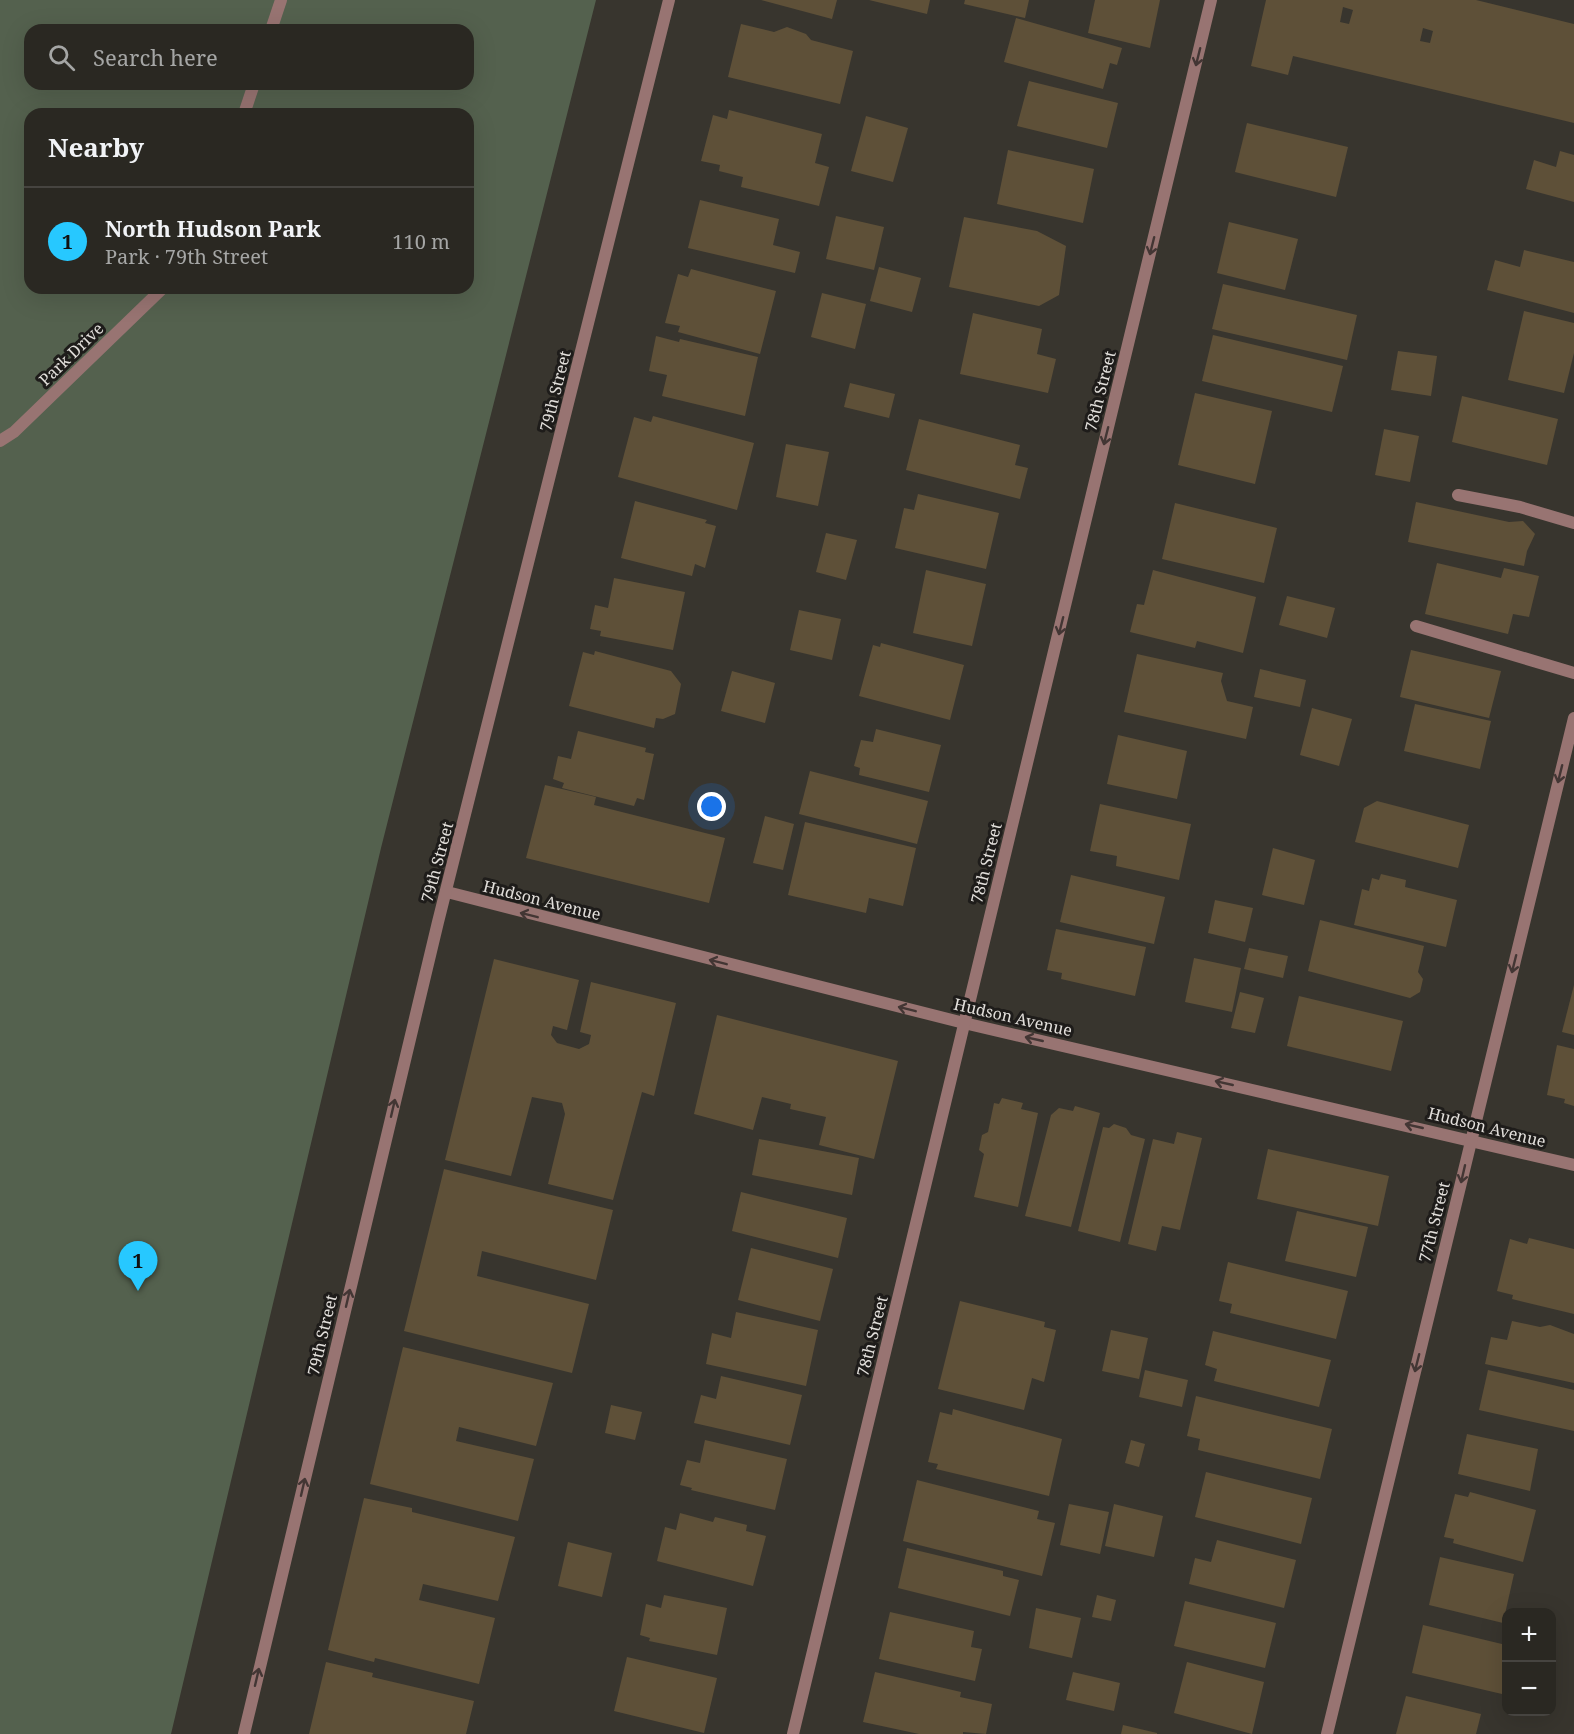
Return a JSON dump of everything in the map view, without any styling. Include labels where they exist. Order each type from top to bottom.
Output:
[{"type":"street","points":[[274,24],[281,0]]},
{"type":"street","name":"79th Street","points":[[244,1734],[447,892],[669,0]]},
{"type":"street","name":"78th Street","points":[[793,1734],[1211,0]]},
{"type":"street","points":[[246,108],[252,90]]},
{"type":"street","name":"Park Drive","points":[[0,441],[14,432],[158,294]]},
{"type":"street","points":[[1458,495],[1520,507],[1574,523]]},
{"type":"street","points":[[1416,626],[1574,673]]},
{"type":"street","name":"77th Street","points":[[1327,1734],[1574,718]]},
{"type":"street","name":"Hudson Avenue","points":[[447,892],[964,1023],[1574,1165]]},
{"type":"green space","points":[[0,0],[596,0],[381,848],[171,1734],[0,1734]]},
{"type":"building","points":[[761,0],[837,0],[832,19]]},
{"type":"building","points":[[869,0],[930,0],[927,14]]},
{"type":"building","points":[[965,0],[1029,0],[1025,18],[964,4]]},
{"type":"building","points":[[1095,0],[1160,0],[1150,48],[1088,33]]},
{"type":"building","points":[[1266,0],[1476,0],[1574,24],[1574,123],[1293,56],[1288,75],[1251,66]],"holes":[[[1343,7],[1353,10],[1349,24],[1340,22]],[[1423,28],[1433,31],[1430,43],[1420,41]]]},
{"type":"building","points":[[1016,18],[1122,48],[1117,65],[1110,63],[1103,89],[1004,62]]},
{"type":"building","points":[[741,24],[774,32],[787,27],[806,34],[811,40],[853,51],[840,104],[728,77]]},
{"type":"building","points":[[1029,81],[1118,103],[1107,148],[1017,126]]},
{"type":"building","points":[[729,110],[822,134],[815,163],[829,167],[819,206],[741,187],[743,177],[719,171],[720,165],[701,161],[713,115],[727,119]]},
{"type":"building","points":[[866,116],[908,128],[893,182],[851,171]]},
{"type":"building","points":[[1247,123],[1348,147],[1336,197],[1235,172]]},
{"type":"building","points":[[1008,150],[1094,169],[1083,223],[997,204]]},
{"type":"building","points":[[1560,151],[1574,155],[1574,202],[1526,189],[1534,160],[1556,167]]},
{"type":"building","points":[[700,200],[779,219],[773,245],[800,252],[795,273],[688,248]]},
{"type":"building","points":[[836,216],[884,227],[874,270],[826,259]]},
{"type":"building","points":[[964,217],[1037,231],[1066,246],[1059,295],[1039,306],[949,287]]},
{"type":"building","points":[[1229,222],[1298,239],[1285,290],[1217,273]]},
{"type":"building","points":[[1524,250],[1574,262],[1574,313],[1487,290],[1495,260],[1520,267]]},
{"type":"building","points":[[879,267],[921,278],[912,312],[870,301]]},
{"type":"building","points":[[691,269],[776,291],[760,354],[678,332],[680,326],[665,323],[678,274],[688,277]]},
{"type":"building","points":[[1223,284],[1357,315],[1347,360],[1212,329]]},
{"type":"building","points":[[822,293],[866,304],[855,349],[811,337]]},
{"type":"building","points":[[1524,311],[1574,323],[1574,353],[1564,393],[1508,380]]},
{"type":"building","points":[[973,313],[1042,329],[1037,354],[1056,359],[1048,393],[960,374]]},
{"type":"building","points":[[1213,335],[1343,366],[1332,412],[1202,381]]},
{"type":"building","points":[[656,336],[679,342],[680,339],[758,357],[745,416],[662,396],[667,375],[649,371]]},
{"type":"building","points":[[1398,351],[1437,356],[1431,396],[1391,390]]},
{"type":"building","points":[[850,383],[895,394],[889,418],[844,407]]},
{"type":"building","points":[[1195,393],[1272,411],[1255,484],[1178,465]]},
{"type":"building","points":[[1462,396],[1558,419],[1547,465],[1452,442]]},
{"type":"building","points":[[653,416],[754,443],[737,510],[618,477],[634,417],[651,422]]},
{"type":"building","points":[[919,419],[1020,445],[1015,465],[1028,468],[1020,499],[906,470]]},
{"type":"building","points":[[1384,429],[1419,436],[1410,482],[1375,475]]},
{"type":"building","points":[[786,444],[829,452],[818,506],[776,497]]},
{"type":"building","points":[[918,494],[999,513],[986,569],[895,548],[904,508],[914,510]]},
{"type":"building","points":[[635,501],[707,520],[705,523],[716,526],[705,568],[695,564],[692,576],[621,558]]},
{"type":"building","points":[[1416,502],[1509,522],[1523,521],[1535,534],[1527,551],[1524,566],[1408,542]]},
{"type":"building","points":[[1175,503],[1277,528],[1264,583],[1162,559]]},
{"type":"building","points":[[826,533],[857,540],[846,580],[816,572]]},
{"type":"building","points":[[1437,563],[1501,578],[1504,568],[1539,576],[1529,617],[1513,614],[1508,634],[1425,614]]},
{"type":"building","points":[[926,570],[986,584],[972,646],[913,633]]},
{"type":"building","points":[[1153,570],[1256,597],[1243,653],[1197,641],[1195,648],[1130,632],[1137,604],[1144,605]]},
{"type":"building","points":[[614,578],[685,592],[673,650],[600,636],[601,631],[590,629],[595,605],[608,608]]},
{"type":"building","points":[[1287,596],[1335,608],[1327,638],[1279,625]]},
{"type":"building","points":[[799,610],[841,619],[832,660],[790,650]]},
{"type":"building","points":[[881,643],[964,665],[950,720],[859,696],[873,645],[880,647]]},
{"type":"building","points":[[1411,650],[1501,671],[1489,718],[1400,697]]},
{"type":"building","points":[[595,651],[671,671],[681,684],[675,714],[663,719],[656,718],[654,728],[569,706],[583,652],[594,655]]},
{"type":"building","points":[[1137,654],[1223,673],[1221,681],[1227,701],[1253,707],[1246,739],[1124,712]]},
{"type":"building","points":[[1260,669],[1306,680],[1300,707],[1254,697]]},
{"type":"building","points":[[732,671],[775,683],[765,723],[721,711]]},
{"type":"building","points":[[1415,704],[1491,721],[1480,769],[1404,751]]},
{"type":"building","points":[[1312,708],[1352,719],[1339,766],[1300,755]]},
{"type":"building","points":[[876,729],[941,745],[929,792],[859,775],[860,768],[854,766],[861,740],[873,742]]},
{"type":"building","points":[[578,731],[646,748],[645,752],[654,754],[644,800],[637,798],[634,806],[562,788],[564,783],[553,779],[558,756],[571,759]]},
{"type":"building","points":[[1118,735],[1187,751],[1177,799],[1107,784]]},
{"type":"building","points":[[810,771],[928,801],[917,844],[799,814]]},
{"type":"building","points":[[545,785],[596,797],[594,805],[725,838],[709,903],[526,858]]},
{"type":"building","points":[[1377,801],[1469,825],[1458,868],[1355,842],[1364,808]]},
{"type":"building","points":[[1100,804],[1191,824],[1179,880],[1116,866],[1117,856],[1090,851]]},
{"type":"building","points":[[765,816],[794,824],[783,870],[753,863]]},
{"type":"building","points":[[805,822],[916,848],[903,906],[869,898],[866,913],[788,895]]},
{"type":"building","points":[[1273,848],[1315,860],[1304,905],[1262,895]]},
{"type":"building","points":[[1381,874],[1406,880],[1405,887],[1457,900],[1446,947],[1354,925],[1362,889],[1369,891],[1372,878],[1379,880]]},
{"type":"building","points":[[1071,875],[1165,897],[1154,944],[1060,922]]},
{"type":"building","points":[[1215,900],[1253,908],[1245,942],[1208,933]]},
{"type":"building","points":[[1320,920],[1424,946],[1418,972],[1423,979],[1420,992],[1410,998],[1308,971]]},
{"type":"building","points":[[1056,929],[1146,947],[1135,996],[1061,979],[1062,973],[1047,970]]},
{"type":"building","points":[[1249,948],[1288,956],[1283,978],[1244,969]]},
{"type":"building","points":[[1194,958],[1241,968],[1232,1012],[1185,1002]]},
{"type":"building","points":[[494,959],[579,980],[567,1030],[553,1026],[551,1035],[557,1043],[579,1049],[589,1044],[591,1035],[580,1032],[591,982],[676,1003],[654,1096],[642,1092],[613,1200],[548,1184],[565,1114],[562,1103],[532,1097],[511,1176],[445,1160]]},
{"type":"building","points":[[1574,985],[1574,1035],[1562,1032]]},
{"type":"building","points":[[1240,992],[1264,998],[1255,1033],[1231,1028]]},
{"type":"building","points":[[1299,996],[1403,1021],[1391,1071],[1287,1046]]},
{"type":"building","points":[[717,1015],[898,1061],[874,1159],[819,1145],[826,1117],[790,1109],[791,1104],[762,1097],[753,1130],[694,1114]]},
{"type":"building","points":[[1557,1045],[1574,1049],[1574,1106],[1564,1103],[1565,1099],[1547,1095]]},
{"type":"building","points":[[1002,1098],[1023,1103],[1021,1109],[1038,1113],[1018,1207],[974,1197],[984,1154],[979,1150],[982,1135],[988,1132],[994,1103],[999,1104]]},
{"type":"building","points":[[1075,1106],[1100,1113],[1071,1227],[1025,1216],[1051,1115],[1059,1108],[1073,1111]]},
{"type":"building","points":[[1114,1124],[1126,1128],[1131,1135],[1145,1139],[1120,1242],[1078,1231],[1103,1127],[1109,1128]]},
{"type":"building","points":[[1177,1132],[1202,1138],[1180,1230],[1162,1226],[1156,1251],[1128,1244],[1153,1139],[1174,1144]]},
{"type":"building","points":[[759,1139],[859,1158],[852,1195],[752,1175]]},
{"type":"building","points":[[1268,1149],[1389,1176],[1378,1226],[1257,1199]]},
{"type":"building","points":[[444,1169],[613,1210],[596,1280],[482,1251],[477,1276],[589,1304],[572,1373],[404,1331]]},
{"type":"building","points":[[741,1192],[847,1218],[838,1258],[732,1231]]},
{"type":"building","points":[[1297,1211],[1368,1227],[1356,1277],[1285,1261]]},
{"type":"building","points":[[1529,1238],[1574,1249],[1574,1314],[1512,1299],[1513,1295],[1497,1291],[1510,1239],[1527,1244]]},
{"type":"building","points":[[751,1248],[833,1269],[820,1321],[738,1300]]},
{"type":"building","points":[[1228,1262],[1348,1291],[1336,1339],[1230,1313],[1232,1304],[1219,1301]]},
{"type":"building","points":[[960,1301],[1045,1322],[1044,1327],[1056,1330],[1044,1382],[1032,1378],[1024,1410],[938,1389]]},
{"type":"building","points":[[736,1312],[818,1330],[806,1386],[706,1364],[712,1333],[731,1338]]},
{"type":"building","points":[[1512,1321],[1540,1327],[1550,1325],[1574,1334],[1574,1383],[1485,1364],[1491,1337],[1507,1340]]},
{"type":"building","points":[[1111,1330],[1148,1338],[1139,1379],[1102,1371]]},
{"type":"building","points":[[1213,1331],[1331,1360],[1319,1407],[1214,1381],[1217,1369],[1205,1365]]},
{"type":"building","points":[[403,1347],[553,1383],[536,1446],[459,1427],[456,1441],[534,1459],[518,1521],[370,1484]]},
{"type":"building","points":[[1145,1370],[1188,1380],[1182,1407],[1139,1397]]},
{"type":"building","points":[[1488,1370],[1574,1390],[1574,1431],[1479,1410]]},
{"type":"building","points":[[721,1376],[802,1395],[790,1445],[694,1423],[701,1395],[716,1399]]},
{"type":"building","points":[[1196,1396],[1332,1429],[1320,1479],[1198,1450],[1200,1439],[1187,1436]]},
{"type":"building","points":[[611,1405],[642,1412],[635,1440],[605,1433]]},
{"type":"building","points":[[953,1409],[1062,1439],[1049,1496],[936,1469],[938,1464],[928,1462],[940,1412],[952,1415]]},
{"type":"building","points":[[1467,1434],[1538,1449],[1530,1491],[1458,1474]]},
{"type":"building","points":[[705,1440],[787,1459],[775,1510],[691,1490],[692,1488],[680,1485],[687,1460],[700,1463]]},
{"type":"building","points":[[1131,1440],[1145,1444],[1139,1467],[1125,1463]]},
{"type":"building","points":[[1206,1472],[1312,1498],[1301,1544],[1195,1517]]},
{"type":"building","points":[[917,1480],[1039,1511],[1037,1519],[1055,1523],[1042,1576],[903,1541]]},
{"type":"building","points":[[1470,1492],[1536,1510],[1523,1562],[1453,1543],[1454,1539],[1444,1537],[1455,1494],[1468,1497]]},
{"type":"building","points":[[364,1498],[412,1508],[412,1512],[515,1537],[498,1601],[423,1584],[419,1600],[495,1618],[479,1684],[375,1658],[374,1662],[328,1650]]},
{"type":"building","points":[[1069,1504],[1109,1512],[1100,1554],[1060,1545]]},
{"type":"building","points":[[1114,1504],[1163,1516],[1154,1557],[1105,1546]]},
{"type":"building","points":[[680,1513],[713,1522],[715,1517],[747,1525],[746,1531],[766,1536],[753,1586],[657,1561],[665,1527],[676,1530]]},
{"type":"building","points":[[1217,1540],[1296,1560],[1284,1608],[1189,1584],[1195,1558],[1211,1562]]},
{"type":"building","points":[[568,1542],[612,1553],[602,1597],[558,1586]]},
{"type":"building","points":[[907,1548],[1003,1571],[1003,1576],[1019,1580],[1010,1616],[898,1588]]},
{"type":"building","points":[[1440,1557],[1514,1574],[1506,1608],[1502,1608],[1502,1623],[1429,1605]]},
{"type":"building","points":[[664,1595],[727,1608],[717,1655],[649,1641],[650,1638],[640,1635],[646,1604],[661,1608]]},
{"type":"building","points":[[1097,1595],[1116,1600],[1111,1621],[1092,1617]]},
{"type":"building","points":[[1185,1601],[1276,1623],[1265,1668],[1174,1646]]},
{"type":"building","points":[[1036,1608],[1081,1618],[1072,1658],[1029,1648]]},
{"type":"building","points":[[890,1612],[974,1631],[971,1647],[982,1649],[975,1681],[879,1659]]},
{"type":"building","points":[[1423,1625],[1502,1644],[1502,1694],[1412,1673]]},
{"type":"building","points":[[627,1657],[717,1678],[704,1733],[614,1711]]},
{"type":"building","points":[[326,1662],[373,1673],[372,1677],[474,1701],[466,1734],[309,1734]]},
{"type":"building","points":[[1187,1662],[1264,1682],[1252,1734],[1174,1713]]},
{"type":"building","points":[[875,1672],[961,1692],[960,1697],[992,1704],[986,1734],[963,1732],[963,1734],[919,1734],[863,1722]]},
{"type":"building","points":[[1073,1672],[1120,1683],[1114,1711],[1066,1700]]},
{"type":"building","points":[[1406,1696],[1481,1714],[1476,1734],[1396,1734]]},
{"type":"building","points":[[1123,1725],[1157,1733],[1157,1734],[1121,1734]]},
{"type":"place","name":"North Hudson Park","points":[[138,1291]]}]
